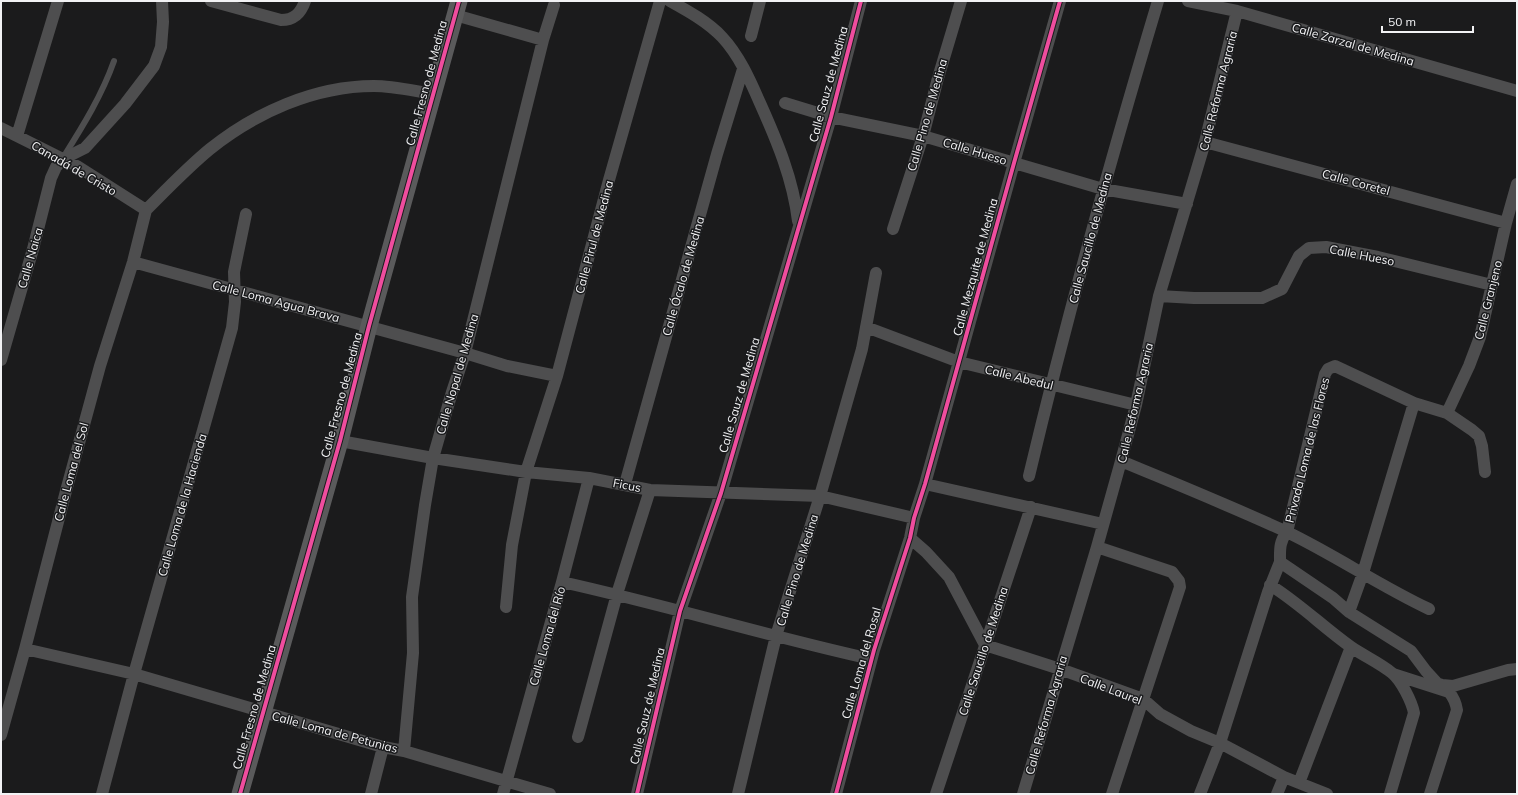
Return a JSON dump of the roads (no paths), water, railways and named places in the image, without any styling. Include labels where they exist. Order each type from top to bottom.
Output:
[{"type":"street","points":[[17,136],[58,1]]},
{"type":"street","points":[[62,159],[84,148],[125,104],[154,66],[161,47],[163,22],[162,1]]},
{"type":"street","points":[[211,1],[230,3],[281,20],[293,18],[302,8],[305,1]]},
{"type":"street","name":"Calle Pirul de Medina","points":[[506,607],[512,545],[526,472],[557,376],[607,188],[660,1]]},
{"type":"street","points":[[670,1],[712,27],[734,51],[767,119],[784,159],[791,183],[799,226]]},
{"type":"street","points":[[751,36],[760,1]]},
{"type":"street","name":"Calle Sauz de Medina","points":[[636,794],[680,611],[721,493],[831,117],[861,1]]},
{"type":"street","name":"Calle Pino de Medina","points":[[893,229],[923,136],[938,78],[961,1]]},
{"type":"street","name":"Calle Mezquite de Medina","points":[[910,538],[914,518],[925,484],[1060,1]]},
{"type":"street","name":"Calle Saucillo de Medina","points":[[1029,476],[1051,385],[1103,189],[1158,1]]},
{"type":"street","name":"Calle Zarzal de Medina","points":[[1188,1],[1238,11],[1517,91]]},
{"type":"street","name":"Calle Nopal de Medina","points":[[404,751],[413,653],[412,597],[433,458],[452,392],[466,352],[543,40],[554,5]]},
{"type":"street","points":[[457,8],[543,40]]},
{"type":"street","name":"Calle Fresno de Medina","points":[[240,794],[340,441],[369,326],[457,8]]},
{"type":"street","name":"Calle Reforma Agraria","points":[[1023,794],[1104,524],[1136,405],[1159,296],[1205,142],[1238,11]]},
{"type":"street","name":"Calle Ócalo de Medina","points":[[625,484],[717,154],[743,69]]},
{"type":"street","points":[[146,210],[209,150],[238,128],[274,109],[308,96],[334,89],[374,86],[434,94]]},
{"type":"street","name":"Calle Hueso","points":[[786,103],[831,117],[923,136],[1103,189],[1187,204]]},
{"type":"street","name":"Canadá de Cristo","points":[[1,128],[77,166],[146,210]]},
{"type":"street","name":"Calle Coretel","points":[[1205,142],[1506,223]]},
{"type":"street","name":"Calle Naica","points":[[1,360],[51,178],[62,159]]},
{"type":"street","name":"Calle Granjeno","points":[[1447,413],[1469,366],[1480,337],[1506,223],[1517,184]]},
{"type":"street","name":"Calle Loma del Sol","points":[[1,735],[100,366],[133,262],[146,210]]},
{"type":"street","name":"Calle Loma de la Hacienda","points":[[102,794],[134,674],[232,328],[236,262],[246,214]]},
{"type":"street","name":"Calle Hueso","points":[[1159,296],[1194,298],[1262,298],[1282,289],[1299,256],[1309,248],[1326,247],[1378,257],[1492,285]]},
{"type":"street","name":"Calle Loma Agua Brava","points":[[133,262],[466,352],[507,366],[557,376]]},
{"type":"street","name":"Calle Pino de Medina","points":[[738,794],[776,636],[820,496],[862,348],[876,273]]},
{"type":"street","name":"Calle Abedul","points":[[866,327],[959,362],[1136,405]]},
{"type":"street","name":"Privada Loma de las Flores","points":[[1280,562],[1280,543],[1287,532],[1325,374],[1328,369],[1335,366],[1414,403]]},
{"type":"street","points":[[1349,612],[1363,573],[1414,403],[1447,413],[1479,436],[1482,446],[1485,472]]},
{"type":"street","name":"Ficus","points":[[340,441],[433,458],[526,472],[588,478],[650,490],[820,496],[914,518]]},
{"type":"street","points":[[1121,461],[1287,532],[1363,573],[1401,596],[1429,609]]},
{"type":"street","name":"Calle Loma del Río","points":[[503,794],[562,582],[588,478]]},
{"type":"street","points":[[925,484],[1104,524]]},
{"type":"street","points":[[578,737],[617,594],[650,490]]},
{"type":"street","name":"Calle Saucillo de Medina","points":[[936,794],[1031,507]]},
{"type":"street","points":[[910,538],[926,552],[949,578],[985,645]]},
{"type":"street","name":"Calle Loma del Rosal","points":[[836,794],[871,660],[910,538]]},
{"type":"street","points":[[1097,547],[1172,572],[1179,581],[1180,587],[1112,794]]},
{"type":"street","points":[[1200,794],[1220,743],[1270,585],[1280,562],[1333,598],[1349,612],[1411,651],[1426,671],[1454,698],[1456,710],[1430,794]]},
{"type":"street","points":[[562,582],[617,594],[871,660]]},
{"type":"street","points":[[1270,585],[1292,598],[1351,647],[1393,674],[1443,688],[1508,670],[1517,669]]},
{"type":"street","name":"Calle Laurel","points":[[985,645],[1060,669],[1143,699],[1160,714],[1190,731],[1220,743],[1284,777],[1327,794]]},
{"type":"street","points":[[1299,783],[1351,647]]},
{"type":"street","name":"Calle Loma de Petunias","points":[[25,649],[134,674],[550,794]]},
{"type":"street","points":[[1390,794],[1414,713],[1413,705],[1409,697],[1393,674]]},
{"type":"street","points":[[371,794],[383,747]]},
{"type":"street","points":[[1277,794],[1284,777]]},
{"type":"lane","points":[[62,159],[94,107],[114,61]]}]
